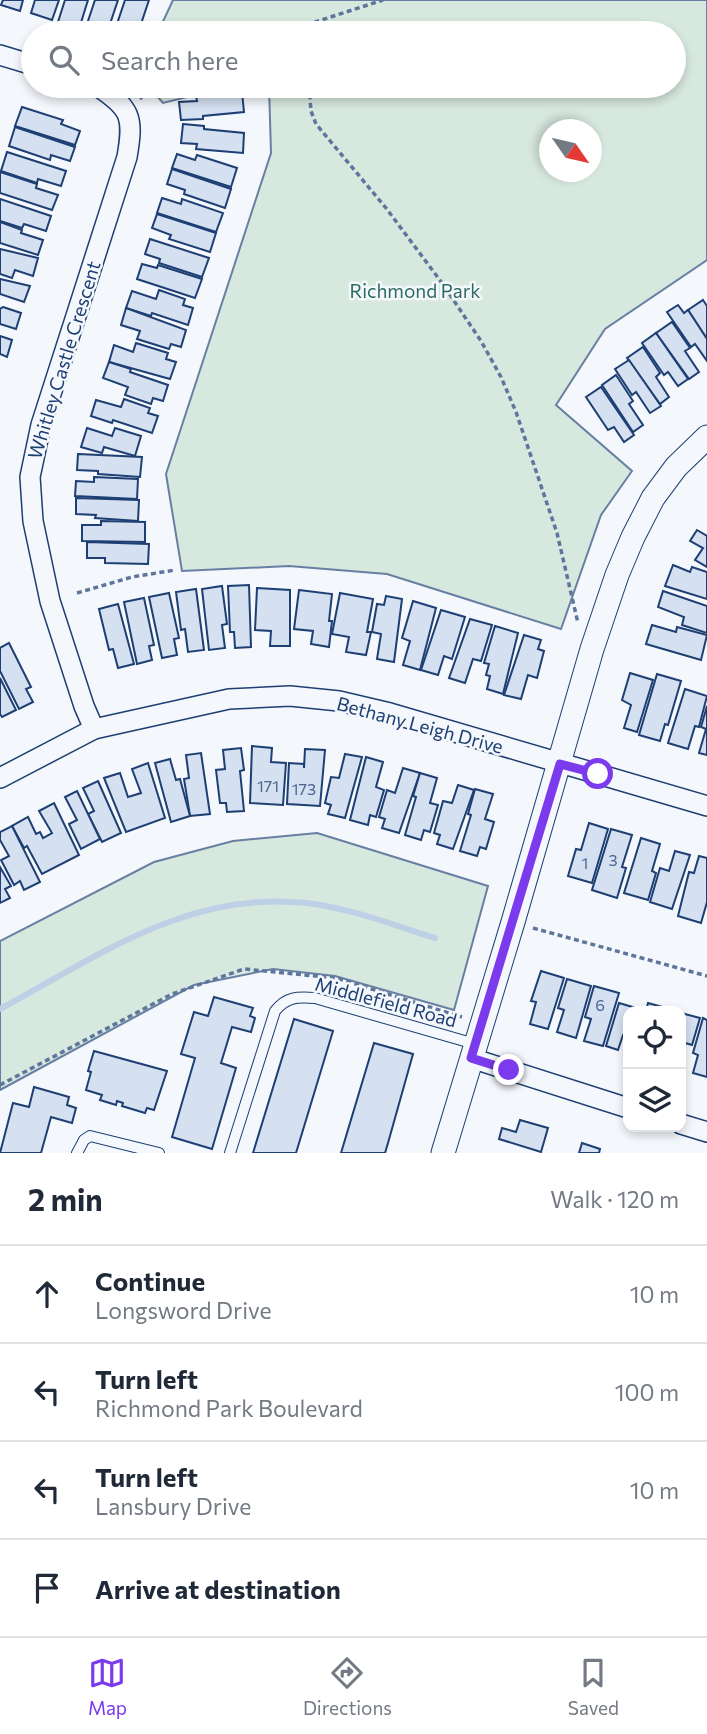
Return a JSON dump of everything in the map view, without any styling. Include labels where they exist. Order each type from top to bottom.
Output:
[{"type":"street","points":[[0,55],[21,61]]},
{"type":"street","name":"Whitley Castle Crescent","points":[[94,729],[50,601],[33,522],[30,477],[41,425],[127,157],[131,132],[127,114],[115,98]]},
{"type":"street","points":[[443,1153],[592,649],[633,537],[653,498],[676,467],[707,437]]},
{"type":"street","name":"Bethany Leigh Drive","points":[[0,778],[94,729],[229,699],[290,696],[339,701],[390,713],[707,806]]},
{"type":"street","points":[[473,1051],[623,1106]]},
{"type":"street","points":[[686,1126],[707,1132]]},
{"type":"lane","name":"Middlefield Road","points":[[230,1153],[275,1011],[282,1001],[293,997],[315,998],[473,1051]]},
{"type":"lane","points":[[77,1153],[84,1140],[90,1136],[159,1153]]},
{"type":"path","points":[[318,21],[383,0]]},
{"type":"path","points":[[310,98],[316,124],[386,208],[452,295],[501,377],[516,412],[557,533],[580,631],[592,649]]},
{"type":"path","points":[[77,593],[132,577],[176,570]]},
{"type":"path","points":[[543,931],[707,976]]},
{"type":"path","points":[[0,1086],[172,994],[244,970],[336,978],[457,1016]]},
{"type":"green space","name":"Richmond Park","points":[[173,0],[707,0],[707,260],[605,329],[556,405],[632,471],[601,515],[561,629],[387,574],[289,566],[182,571],[166,474],[271,153],[269,98],[686,98],[686,21],[163,21]]},
{"type":"green space","points":[[159,98],[183,98],[163,103]]},
{"type":"green space","points":[[317,833],[488,886],[454,1010],[335,976],[273,969],[194,985],[0,1090],[0,941],[154,862],[233,841]]},
{"type":"building","points":[[3,0],[23,0],[20,11],[1,5]]},
{"type":"building","points":[[35,0],[59,0],[52,20],[31,13]]},
{"type":"building","points":[[65,0],[88,0],[81,21],[58,21]]},
{"type":"building","points":[[95,0],[118,0],[111,21],[88,21]]},
{"type":"building","points":[[125,0],[149,0],[142,21],[118,21]]},
{"type":"building","points":[[196,98],[243,98],[244,112],[181,120],[179,102],[197,101]]},
{"type":"building","points":[[22,107],[63,120],[61,124],[80,131],[75,145],[15,126]]},
{"type":"building","points":[[183,124],[244,133],[243,153],[196,149],[197,144],[181,143]]},
{"type":"building","points":[[15,127],[75,147],[70,161],[51,155],[50,160],[9,146]]},
{"type":"building","points":[[7,152],[66,171],[61,186],[38,179],[37,183],[1,171]]},
{"type":"building","points":[[177,154],[195,160],[197,155],[237,168],[231,187],[172,168]]},
{"type":"building","points":[[172,169],[231,189],[225,208],[184,194],[185,190],[167,184]]},
{"type":"building","points":[[0,172],[37,184],[36,188],[58,195],[52,210],[0,193]]},
{"type":"building","points":[[162,198],[181,204],[182,199],[223,213],[216,232],[157,213]]},
{"type":"building","points":[[0,199],[51,216],[46,231],[24,224],[22,228],[0,221]]},
{"type":"building","points":[[157,214],[216,233],[210,252],[169,239],[171,235],[152,228]]},
{"type":"building","points":[[0,222],[43,240],[38,255],[0,243]]},
{"type":"building","points":[[150,239],[209,258],[202,277],[159,263],[160,259],[145,254]]},
{"type":"building","points":[[0,249],[38,258],[33,276],[15,270],[12,278],[0,274]]},
{"type":"building","points":[[142,264],[157,268],[158,265],[202,279],[195,298],[137,279]]},
{"type":"building","points":[[0,279],[30,286],[24,302],[0,294]]},
{"type":"building","points":[[159,290],[185,299],[183,305],[193,308],[188,325],[126,308],[132,291],[156,299]]},
{"type":"building","points":[[703,300],[707,306],[707,339],[688,310]]},
{"type":"building","points":[[678,305],[684,313],[688,310],[707,339],[707,361],[695,344],[691,347],[667,312]]},
{"type":"building","points":[[3,307],[21,313],[16,329],[0,324],[0,309]]},
{"type":"building","points":[[126,308],[186,330],[181,347],[171,344],[169,349],[137,339],[140,331],[121,325]]},
{"type":"building","points":[[672,322],[690,348],[685,351],[699,372],[689,379],[656,333]]},
{"type":"building","points":[[656,333],[688,379],[678,386],[668,372],[664,375],[642,343]]},
{"type":"building","points":[[0,336],[12,340],[7,357],[0,354]]},
{"type":"building","points":[[136,343],[168,353],[166,359],[176,362],[170,379],[109,362],[114,345],[133,352]]},
{"type":"building","points":[[643,347],[660,373],[656,377],[669,397],[660,404],[627,358]]},
{"type":"building","points":[[629,360],[661,406],[650,413],[636,392],[632,395],[615,369]]},
{"type":"building","points":[[109,362],[168,385],[163,401],[153,398],[151,404],[125,395],[128,387],[103,378]]},
{"type":"building","points":[[616,375],[633,401],[629,404],[643,425],[633,432],[602,385]]},
{"type":"building","points":[[601,387],[634,435],[624,442],[614,427],[608,430],[586,397]]},
{"type":"building","points":[[124,399],[150,408],[148,413],[158,416],[152,433],[91,416],[96,400],[121,407]]},
{"type":"building","points":[[87,428],[112,436],[115,428],[141,436],[135,456],[104,447],[102,453],[81,447]]},
{"type":"building","points":[[78,454],[142,457],[140,477],[77,470]]},
{"type":"building","points":[[94,477],[138,479],[137,499],[75,496],[76,481],[94,482]]},
{"type":"building","points":[[76,498],[139,500],[138,521],[76,514]]},
{"type":"building","points":[[101,521],[145,522],[145,542],[82,541],[82,525],[101,525]]},
{"type":"building","points":[[697,530],[707,536],[707,567],[695,560],[703,548],[690,541]]},
{"type":"building","points":[[87,542],[149,544],[148,564],[105,563],[105,558],[87,558]]},
{"type":"building","points":[[673,565],[690,572],[692,567],[707,572],[707,599],[665,586]]},
{"type":"building","points":[[249,585],[251,647],[235,648],[234,632],[230,632],[228,586]]},
{"type":"building","points":[[222,586],[227,624],[222,625],[225,648],[209,650],[202,589]]},
{"type":"building","points":[[257,588],[290,590],[290,646],[270,646],[271,631],[255,630]]},
{"type":"building","points":[[196,589],[204,650],[188,652],[185,629],[181,630],[176,592]]},
{"type":"building","points":[[299,590],[332,594],[329,647],[311,644],[313,631],[294,629]]},
{"type":"building","points":[[663,591],[707,606],[707,633],[682,625],[684,617],[658,607]]},
{"type":"building","points":[[169,593],[179,638],[174,639],[177,655],[162,658],[149,597]]},
{"type":"building","points":[[340,593],[373,599],[367,632],[371,632],[366,655],[346,652],[349,637],[332,634]]},
{"type":"building","points":[[386,596],[402,599],[394,662],[377,659],[381,634],[372,632],[377,604],[384,605]]},
{"type":"building","points":[[144,598],[154,645],[149,646],[152,660],[137,664],[124,602]]},
{"type":"building","points":[[413,601],[436,608],[420,670],[403,665],[410,641],[402,638]]},
{"type":"building","points":[[118,604],[134,664],[118,668],[113,649],[109,650],[99,609]]},
{"type":"building","points":[[441,610],[465,617],[452,659],[444,656],[438,675],[421,670]]},
{"type":"building","points":[[470,619],[492,625],[481,661],[473,659],[465,683],[449,678]]},
{"type":"building","points":[[652,625],[676,632],[677,627],[707,635],[701,660],[646,644]]},
{"type":"building","points":[[495,626],[518,633],[503,694],[487,689],[490,676],[486,675],[489,664],[484,663]]},
{"type":"building","points":[[524,635],[541,640],[538,649],[544,651],[537,678],[528,675],[521,699],[504,695]]},
{"type":"building","points":[[9,643],[31,687],[26,689],[33,702],[19,709],[0,671],[0,648]]},
{"type":"building","points":[[630,673],[653,680],[637,732],[624,728],[631,705],[622,700]]},
{"type":"building","points":[[657,674],[681,681],[668,725],[665,724],[660,741],[639,735]]},
{"type":"building","points":[[0,678],[16,710],[2,717],[0,714]]},
{"type":"building","points":[[685,689],[707,696],[699,727],[695,726],[688,749],[668,743]]},
{"type":"building","points":[[707,706],[707,755],[699,753],[706,729],[701,727]]},
{"type":"building","points":[[252,746],[272,748],[271,762],[286,763],[283,805],[250,803]]},
{"type":"building","points":[[241,748],[244,811],[227,812],[226,803],[220,803],[216,770],[225,769],[223,750]]},
{"type":"building","points":[[305,749],[325,750],[320,806],[287,804],[289,763],[304,764],[304,768]]},
{"type":"building","points":[[201,753],[210,814],[190,816],[184,779],[189,778],[186,755]]},
{"type":"building","points":[[345,754],[362,757],[345,818],[328,814],[331,805],[325,803],[331,777],[339,778]]},
{"type":"building","points":[[366,757],[383,762],[376,787],[384,790],[376,817],[370,815],[368,825],[350,820]]},
{"type":"building","points":[[170,759],[176,780],[180,779],[190,816],[171,822],[155,763]]},
{"type":"building","points":[[148,763],[165,818],[126,832],[104,778],[120,773],[128,797],[141,793],[132,769]]},
{"type":"building","points":[[403,768],[420,773],[399,833],[382,828],[385,819],[379,817],[387,790],[395,793]]},
{"type":"building","points":[[420,773],[437,778],[430,803],[438,805],[430,832],[424,830],[421,840],[405,835]]},
{"type":"building","points":[[98,781],[121,833],[102,842],[88,814],[94,811],[83,788]]},
{"type":"building","points":[[458,785],[474,790],[453,849],[437,844],[440,835],[434,833],[443,801],[452,803]]},
{"type":"building","points":[[475,789],[493,794],[485,819],[494,822],[486,849],[480,847],[477,856],[460,851],[471,815],[468,814]]},
{"type":"building","points":[[77,791],[100,839],[81,849],[69,824],[77,820],[65,797]]},
{"type":"building","points":[[54,803],[79,855],[42,874],[27,846],[24,848],[12,826],[28,817],[36,834],[40,832],[43,838],[52,833],[39,811]]},
{"type":"building","points":[[589,823],[608,829],[592,883],[568,876],[576,849],[581,850]]},
{"type":"building","points":[[12,826],[40,882],[24,890],[20,881],[14,885],[1,860],[9,856],[0,840],[0,832]]},
{"type":"building","points":[[611,829],[632,835],[622,867],[626,868],[617,898],[592,890]]},
{"type":"building","points":[[641,838],[660,844],[652,871],[656,873],[648,900],[624,893]]},
{"type":"building","points":[[675,851],[690,855],[672,909],[650,902],[660,868],[669,871]]},
{"type":"building","points":[[699,856],[707,858],[707,902],[701,923],[678,916],[689,872],[694,873]]},
{"type":"building","points":[[0,867],[11,886],[5,889],[10,898],[0,903]]},
{"type":"building","points":[[541,971],[564,978],[548,1029],[530,1024],[536,1002],[531,1001]]},
{"type":"building","points":[[567,979],[591,986],[576,1038],[557,1032],[564,1010],[558,1008]]},
{"type":"building","points":[[594,986],[619,993],[603,1046],[584,1041],[591,1019],[585,1017]]},
{"type":"building","points":[[214,997],[253,1008],[250,1016],[255,1018],[251,1032],[232,1027],[221,1063],[236,1068],[212,1149],[172,1137],[195,1058],[181,1054],[194,1012],[208,1016]]},
{"type":"building","points":[[619,1003],[629,1006],[623,1006],[623,1035],[618,1050],[606,1046]]},
{"type":"building","points":[[686,1014],[700,1018],[692,1045],[686,1043]]},
{"type":"building","points":[[703,1018],[707,1020],[707,1077],[693,1073],[698,1055],[693,1053]]},
{"type":"building","points":[[294,1019],[333,1031],[296,1153],[253,1153]]},
{"type":"building","points":[[374,1043],[413,1054],[385,1153],[341,1153]]},
{"type":"building","points":[[94,1051],[167,1071],[154,1110],[147,1108],[145,1113],[122,1106],[123,1103],[117,1101],[116,1105],[100,1100],[102,1095],[86,1090]]},
{"type":"building","points":[[34,1087],[69,1097],[67,1105],[76,1108],[72,1123],[51,1117],[41,1153],[0,1153],[13,1103],[29,1107]]},
{"type":"building","points":[[520,1120],[548,1128],[541,1152],[499,1139],[502,1128],[516,1132]]},
{"type":"building","points":[[582,1143],[600,1149],[599,1153],[579,1153]]},
{"type":"waterway","points":[[0,1009],[146,931],[223,907],[263,902],[322,905],[371,917],[435,938]]},
{"type":"route","points":[[509,1070],[471,1058],[560,764],[598,774]]}]
